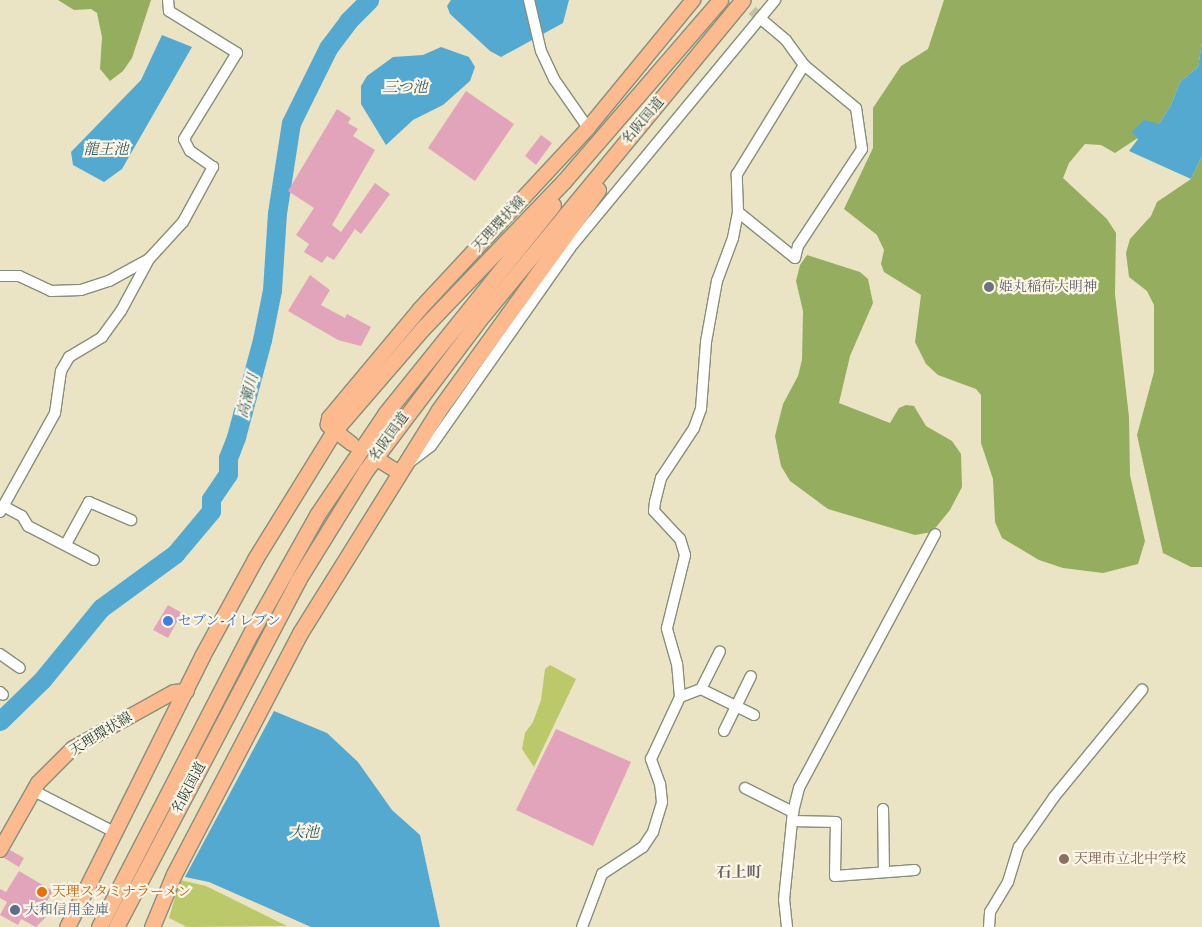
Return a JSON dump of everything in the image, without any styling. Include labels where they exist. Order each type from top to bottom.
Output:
[{"type":"highway","points":[[67,927],[187,691],[202,656],[255,559],[334,431],[423,328],[564,182],[721,0]]},
{"type":"highway","name":"名阪国道","points":[[99,927],[252,632],[350,463],[470,306],[721,0]]},
{"type":"highway","name":"名阪国道","points":[[116,927],[294,588],[366,470],[483,315],[743,0]]},
{"type":"highway","points":[[152,927],[174,874],[300,633],[398,472],[473,359],[682,73]]},
{"type":"highway","points":[[56,927],[96,872]]},
{"type":"main road","name":"天理環状線","points":[[334,431],[328,425],[329,418],[414,316],[588,128],[693,0]]},
{"type":"main road","points":[[334,431],[352,444]]},
{"type":"main road","points":[[382,462],[398,472]]},
{"type":"main road","name":"天理環状線","points":[[0,850],[34,791],[73,748],[174,692],[187,691]]},
{"type":"street","points":[[94,560],[28,526],[22,516],[2,509],[54,413],[60,371],[69,357],[102,337],[121,311],[149,259],[183,222],[213,168],[190,151],[184,139],[237,53],[169,11],[168,0]]},
{"type":"street","points":[[529,0],[541,51],[554,80],[588,128]]},
{"type":"street","points":[[398,472],[430,446],[570,248],[775,0]]},
{"type":"street","points":[[738,212],[795,258],[798,246],[862,149],[856,108],[804,65],[786,40],[760,18]]},
{"type":"street","points":[[582,927],[602,874],[643,847],[653,832],[662,802],[660,784],[651,759],[680,697],[677,664],[667,628],[685,555],[680,539],[654,511],[655,502],[661,478],[694,428],[701,409],[706,342],[717,281],[733,238],[738,212],[738,174],[804,65]]},
{"type":"street","points":[[0,276],[19,276],[51,291],[81,290],[109,280],[149,259]]},
{"type":"street","points":[[66,544],[89,502],[131,520]]},
{"type":"street","points":[[787,927],[784,900],[792,816],[808,767],[935,534]]},
{"type":"street","points":[[680,697],[701,689],[720,651]]},
{"type":"street","points":[[0,654],[20,668]]},
{"type":"street","points":[[724,731],[751,676]]},
{"type":"street","points":[[701,689],[754,715]]},
{"type":"street","points":[[989,927],[990,912],[1008,882],[1019,847],[1054,798],[1142,690]]},
{"type":"street","points":[[745,788],[792,816],[836,822],[835,876],[915,870]]},
{"type":"street","points":[[34,791],[116,833]]},
{"type":"street","points":[[883,809],[884,872]]},
{"type":"green space","points":[[58,0],[151,0],[132,58],[123,71],[110,81],[100,69],[102,37],[97,13],[91,9],[74,10]]},
{"type":"green space","points":[[944,0],[1202,0],[1202,43],[1198,67],[1180,82],[1171,105],[1159,124],[1115,153],[1101,145],[1085,144],[1069,163],[1063,178],[1107,219],[1116,233],[1115,294],[1129,417],[1130,475],[1145,541],[1138,564],[1103,573],[1063,568],[1039,560],[1002,538],[995,522],[993,479],[981,443],[981,395],[976,389],[938,375],[926,364],[915,342],[921,295],[884,272],[881,264],[884,250],[877,235],[844,209],[873,148],[873,108],[901,66],[928,49]]},
{"type":"green space","points":[[1202,156],[1202,567],[1191,567],[1163,553],[1137,435],[1154,372],[1154,305],[1147,291],[1129,277],[1126,253],[1130,239],[1151,216],[1157,202],[1191,179]]},
{"type":"green space","points":[[807,255],[860,272],[868,279],[873,303],[850,356],[839,403],[890,423],[899,408],[906,405],[914,406],[926,426],[952,441],[961,454],[962,487],[950,510],[932,532],[915,535],[828,509],[790,481],[781,466],[775,436],[783,404],[798,376],[802,360],[803,311],[796,281],[800,265]]},
{"type":"green space","points":[[550,665],[576,679],[534,767],[522,749],[525,733],[533,722],[541,700],[545,669]]},
{"type":"green space","points":[[180,880],[206,886],[287,926],[187,927],[169,918]]},
{"type":"water","points":[[451,0],[569,0],[563,23],[501,57],[490,51],[450,14],[447,6]]},
{"type":"water","name":"龍王池","points":[[162,35],[192,47],[122,169],[104,182],[73,165],[71,152],[141,80]]},
{"type":"water","points":[[1202,43],[1202,156],[1191,179],[1129,151],[1138,139],[1132,132],[1144,120],[1159,124],[1171,105],[1180,82],[1198,67]]},
{"type":"water","name":"三つ池","points":[[441,47],[469,57],[475,67],[470,81],[443,105],[413,120],[386,145],[361,104],[361,86],[367,76],[393,57],[423,55]]},
{"type":"water","name":"大池","points":[[274,711],[327,733],[358,762],[392,810],[420,835],[440,927],[311,927],[209,882],[185,877]]},
{"type":"building","points":[[466,91],[514,124],[475,181],[428,148]]},
{"type":"building","points":[[337,109],[351,118],[348,123],[358,129],[353,136],[375,150],[332,225],[341,232],[375,183],[390,194],[361,234],[355,229],[334,260],[327,256],[322,263],[304,252],[309,244],[296,235],[314,208],[288,191]]},
{"type":"building","points":[[541,135],[552,143],[536,165],[525,156]]},
{"type":"building","points":[[310,275],[330,290],[321,305],[345,318],[347,314],[371,327],[361,346],[338,340],[288,311]]},
{"type":"building","name":"セブン-イレブン","points":[[168,605],[182,613],[168,638],[153,630]]},
{"type":"building","points":[[556,729],[631,762],[593,846],[516,810]]},
{"type":"building","points":[[10,850],[24,858],[19,867],[4,858]]},
{"type":"building","points":[[19,871],[53,891],[40,913],[46,917],[36,927],[21,919],[18,925],[0,915],[7,902],[0,898],[0,889],[6,892]]},
{"type":"waterway","name":"高瀬川","points":[[0,721],[42,680],[101,608],[175,554],[211,511],[211,499],[228,474],[228,458],[236,437],[262,340],[272,290],[277,213],[291,123],[328,48],[348,21],[369,0]]},
{"type":"tunnel","points":[[741,0],[760,18]]},
{"type":"place","name":"姫丸稲荷大明神","points":[[989,287]]},
{"type":"place","name":"セブン-イレブン","points":[[168,621]]},
{"type":"place","name":"天理市立北中学校","points":[[1064,859]]},
{"type":"place","name":"天理スタミナラーメン","points":[[42,892]]},
{"type":"place","name":"大和信用金庫","points":[[15,910]]},
{"type":"district","name":"石上町","points":[[739,873]]}]
